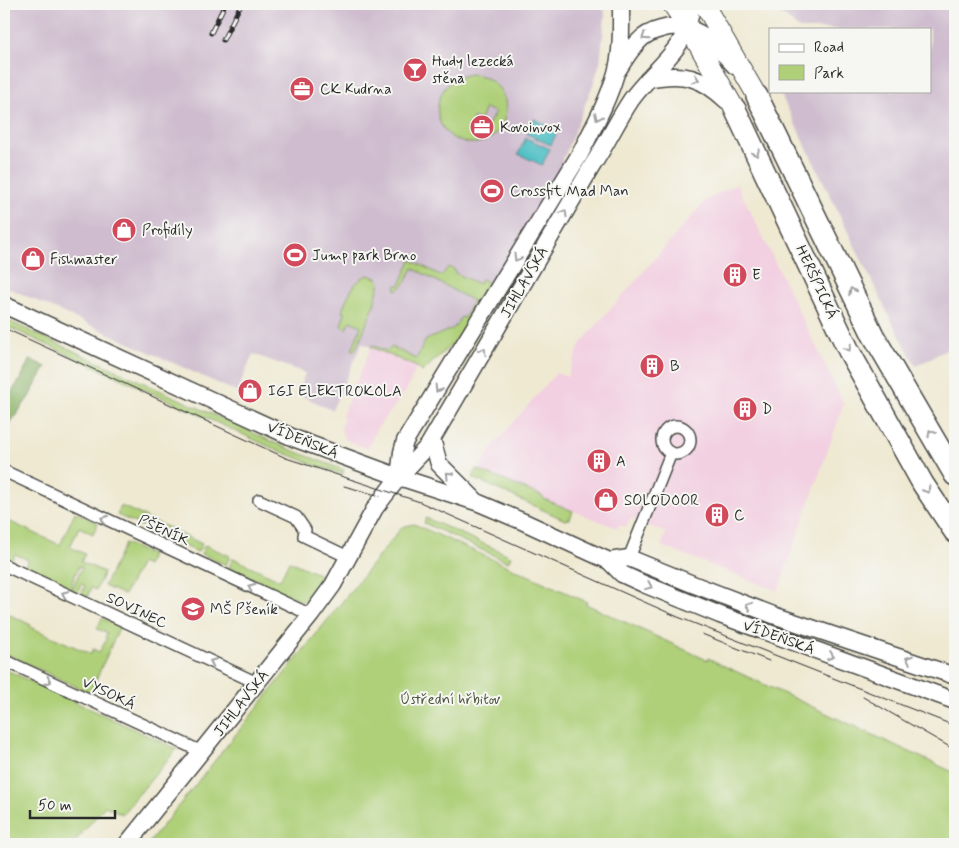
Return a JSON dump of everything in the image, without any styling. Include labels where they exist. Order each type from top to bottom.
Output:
[{"type":"highway","name":"HERŠPICKÁ","points":[[753,89],[873,335],[955,475]]},
{"type":"highway","name":"HERŠPICKÁ","points":[[735,109],[849,351],[923,484],[955,532]]},
{"type":"main road","points":[[616,72],[620,39],[621,4]]},
{"type":"main road","name":"HERŠPICKÁ","points":[[672,4],[688,27],[735,109]]},
{"type":"main road","name":"JIHLAVSKÁ","points":[[127,844],[312,615],[333,585],[375,508],[400,477],[417,460],[432,438],[630,101],[680,43],[688,27],[691,4]]},
{"type":"main road","name":"HERŠPICKÁ","points":[[704,4],[753,89]]},
{"type":"main road","points":[[400,477],[405,441],[580,154],[599,116],[616,72],[644,36],[671,26],[688,27]]},
{"type":"main road","name":"HERŠPICKÁ","points":[[688,27],[707,38],[753,89]]},
{"type":"main road","points":[[648,79],[679,75],[695,79],[710,86],[735,109]]},
{"type":"main road","name":"VÍDEŇSKÁ","points":[[4,305],[296,439],[400,477],[479,503],[609,561],[622,574],[654,588],[835,658],[955,700]]},
{"type":"main road","points":[[432,438],[440,464],[479,503]]},
{"type":"main road","points":[[609,561],[629,558]]},
{"type":"main road","name":"VÍDEŇSKÁ","points":[[629,558],[776,616],[955,676]]},
{"type":"street","points":[[629,558],[671,453]]},
{"type":"street","name":"PŠENÍK","points":[[4,471],[312,615]]},
{"type":"street","points":[[259,500],[296,517],[305,530],[304,536],[348,557]]},
{"type":"street","name":"SOVINEC","points":[[4,565],[257,683]]},
{"type":"street","name":"VYSOKÁ","points":[[4,660],[202,752]]},
{"type":"shaded area","points":[[4,4],[604,4],[605,17],[600,62],[594,82],[558,172],[463,334],[422,372],[417,367],[362,343],[332,410],[298,394],[305,373],[253,354],[237,392],[4,286]]},
{"type":"shaded area","points":[[736,4],[955,4],[955,353],[950,348],[916,366],[889,316],[779,92],[932,92],[932,28],[798,28],[779,13],[760,8],[746,8]]},
{"type":"shaded area","points":[[737,184],[844,404],[778,591],[661,546],[666,533],[631,518],[626,527],[619,525],[617,528],[544,499],[544,497],[479,470],[492,447],[556,373],[567,377],[581,343],[706,200]]},
{"type":"shaded area","points":[[371,347],[417,367],[406,391],[375,431],[368,449],[348,441],[343,436],[341,428],[344,417],[342,416]]},
{"type":"green space","points":[[472,74],[488,79],[499,88],[505,100],[506,113],[502,125],[495,135],[483,142],[468,143],[455,139],[445,131],[439,120],[440,97],[447,86],[457,78]],"holes":[[[485,108],[495,112],[481,139],[473,135],[477,126],[471,123],[474,117],[480,120]]]},
{"type":"green space","points":[[411,260],[442,276],[448,267],[455,270],[455,273],[479,284],[481,279],[492,284],[463,334],[422,372],[417,367],[371,347],[372,345],[387,351],[392,347],[416,359],[426,340],[454,328],[461,317],[464,318],[473,301],[413,268],[403,286],[397,290],[395,289],[396,285],[400,285]]},
{"type":"green space","points":[[368,275],[377,278],[380,282],[373,309],[355,351],[352,350],[361,326],[350,321],[346,329],[341,326],[345,313],[342,312],[348,296],[355,285],[359,280]]},
{"type":"green space","points":[[4,319],[284,447],[344,470],[343,474],[317,466],[270,447],[4,325]]},
{"type":"green space","points":[[30,359],[46,367],[29,397],[4,432],[4,403],[21,378]]},
{"type":"green space","points":[[476,469],[573,511],[570,519],[565,520],[473,478]]},
{"type":"green space","points":[[121,506],[146,517],[142,526],[117,515]]},
{"type":"green space","points":[[75,512],[98,523],[93,534],[79,527],[70,547],[85,554],[81,562],[104,572],[96,590],[91,588],[87,598],[81,595],[85,586],[81,584],[77,593],[71,591],[82,567],[79,566],[69,590],[24,569],[28,560],[15,554],[10,563],[6,561],[10,551],[5,549],[4,551],[4,519],[60,545]]},
{"type":"green space","points":[[426,518],[511,556],[508,562],[424,523]]},
{"type":"green space","points":[[149,519],[173,530],[169,539],[145,528]]},
{"type":"green space","name":"Ústřední hřbitov","points":[[414,524],[955,773],[955,844],[148,844],[402,527]]},
{"type":"green space","points":[[177,532],[202,544],[198,552],[173,541]]},
{"type":"green space","points":[[125,543],[151,555],[147,566],[141,563],[124,595],[104,586]]},
{"type":"green space","points":[[205,545],[230,556],[226,565],[201,554]]},
{"type":"green space","points":[[233,558],[280,580],[289,561],[323,576],[304,602],[229,567]]},
{"type":"green space","points":[[4,612],[31,625],[30,627],[91,654],[93,649],[99,652],[107,639],[105,638],[107,633],[97,629],[102,618],[120,626],[90,693],[4,653]]},
{"type":"green space","points":[[4,669],[177,749],[122,814],[105,806],[73,844],[4,844]]},
{"type":"water","points":[[534,119],[558,130],[551,145],[527,134]]},
{"type":"water","points":[[526,138],[550,149],[542,165],[518,154]]},
{"type":"tram line","points":[[4,328],[286,458],[420,502],[678,617],[955,726]]},
{"type":"tram line","points":[[344,486],[380,496]]},
{"type":"tram line","points":[[702,634],[769,661]]},
{"type":"tram line","points":[[863,697],[955,750]]},
{"type":"railway","points":[[211,33],[225,4]]},
{"type":"railway","points":[[223,40],[241,4]]},
{"type":"place","name":"Hudy lezecká stěna","points":[[415,70]]},
{"type":"place","name":"CK Kudrna","points":[[302,89]]},
{"type":"place","name":"Kovoinvox","points":[[482,127]]},
{"type":"place","name":"Crossfit Mad Man","points":[[492,191]]},
{"type":"place","name":"Profidíly","points":[[124,230]]},
{"type":"place","name":"Jump park Brno","points":[[295,255]]},
{"type":"place","name":"Fishmaster","points":[[33,259]]},
{"type":"place","name":"E","points":[[735,275]]},
{"type":"place","name":"B","points":[[652,366]]},
{"type":"place","name":"IGI ELEKTROKOLA","points":[[250,391]]},
{"type":"place","name":"D","points":[[745,409]]},
{"type":"place","name":"A","points":[[599,461]]},
{"type":"place","name":"SOLODOOR","points":[[606,500]]},
{"type":"place","name":"C","points":[[717,515]]},
{"type":"place","name":"MŠ Pšeník","points":[[193,609]]}]
